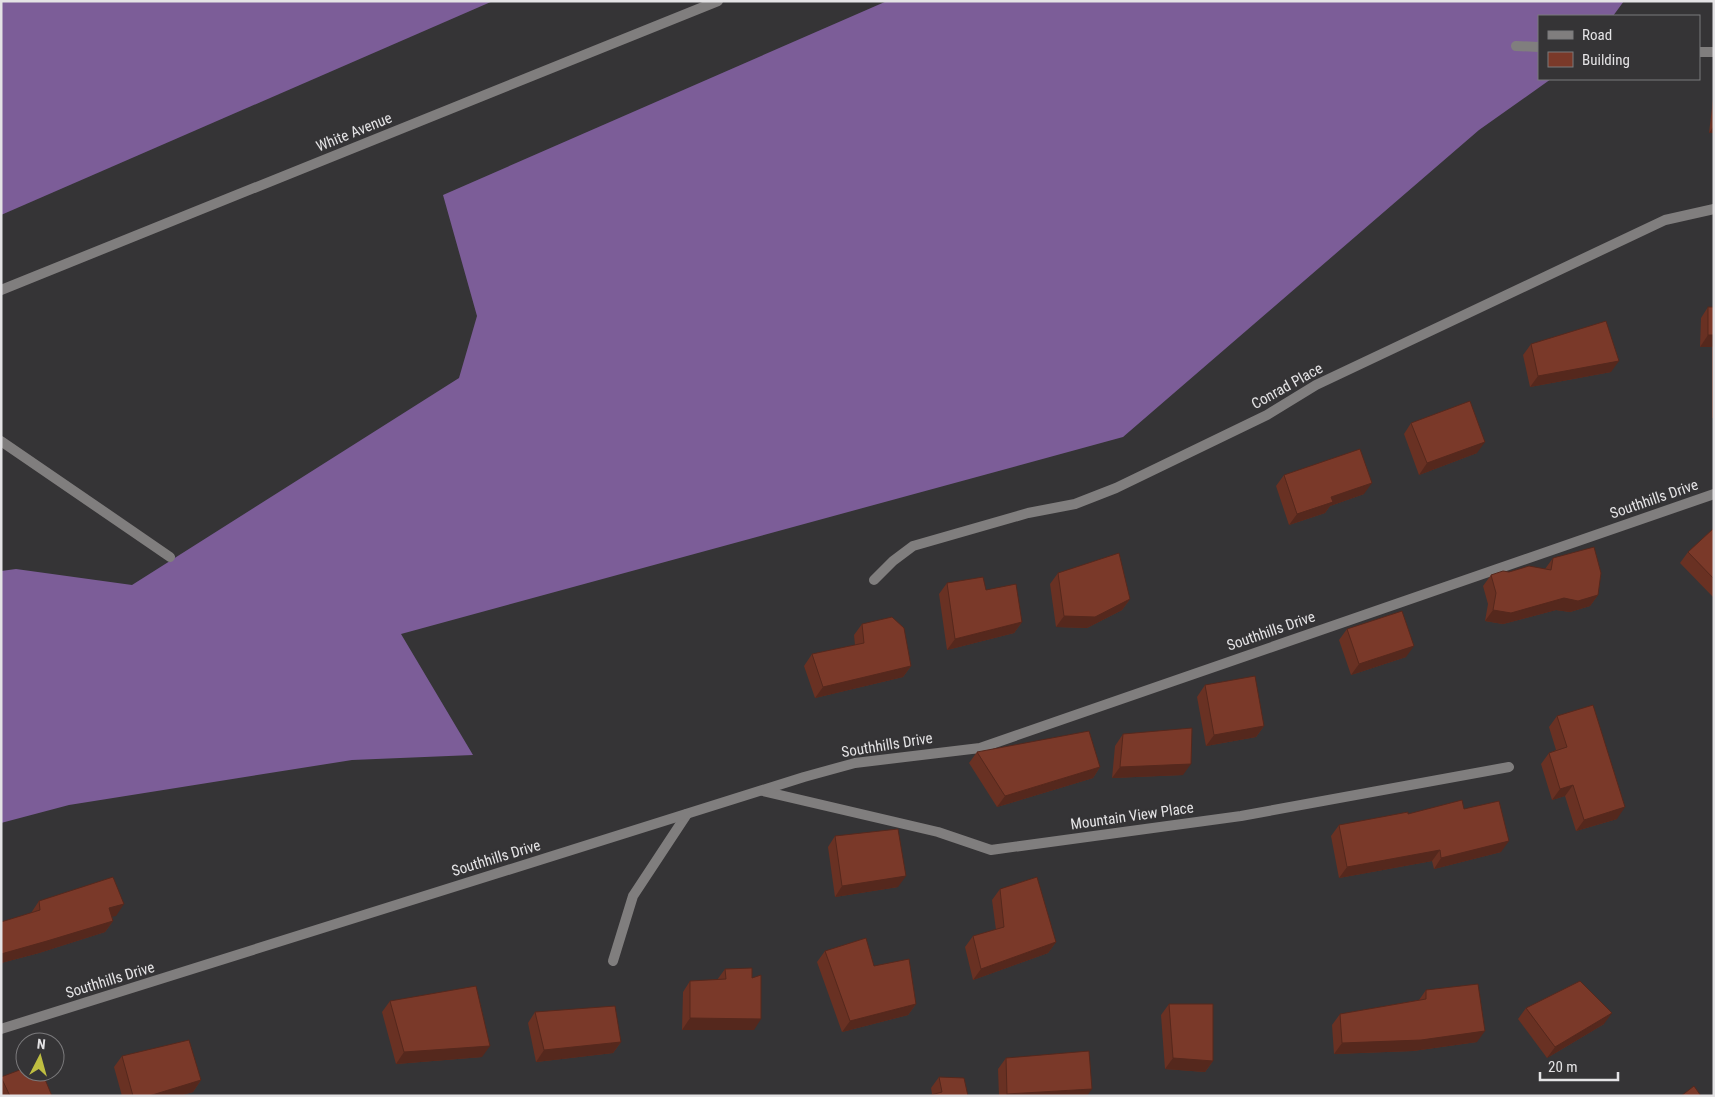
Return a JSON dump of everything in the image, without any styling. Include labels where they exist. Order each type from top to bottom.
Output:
[{"type":"street","name":"White Avenue","points":[[1,290],[718,1]]},
{"type":"street","points":[[1516,46],[1538,47]]},
{"type":"street","points":[[1700,52],[1714,52]]},
{"type":"street","name":"Conrad Place","points":[[874,580],[893,561],[913,546],[1028,513],[1075,504],[1116,488],[1267,415],[1316,385],[1665,220],[1714,209]]},
{"type":"street","points":[[1,441],[170,557]]},
{"type":"street","name":"Southhills Drive","points":[[1,1029],[762,790],[855,763],[980,748],[1714,494]]},
{"type":"street","name":"Mountain View Place","points":[[762,790],[938,832],[992,850],[1241,816],[1509,767]]},
{"type":"street","points":[[613,961],[633,896],[687,814]]},
{"type":"shaded area","points":[[1,1],[493,1],[1,215]]},
{"type":"shaded area","points":[[887,1],[1624,1],[1614,15],[1538,15],[1538,80],[1550,80],[1479,130],[1123,437],[401,634],[473,755],[352,760],[69,805],[1,823],[1,571],[16,569],[132,585],[459,378],[477,316],[443,195]]},
{"type":"building","points":[[1708,307],[1714,307],[1714,335],[1708,335]]},
{"type":"building","points":[[1606,321],[1619,361],[1538,376],[1531,344]]},
{"type":"building","points":[[1470,401],[1485,442],[1427,463],[1411,423]]},
{"type":"building","points":[[1360,449],[1372,483],[1331,497],[1333,502],[1297,514],[1284,475]]},
{"type":"building","points":[[1714,528],[1714,579],[1688,552]]},
{"type":"building","points":[[1594,547],[1601,573],[1598,595],[1578,601],[1564,598],[1511,613],[1493,610],[1496,593],[1491,575],[1529,566],[1551,570],[1553,558]]},
{"type":"building","points":[[1119,553],[1130,599],[1095,617],[1064,616],[1058,573]]},
{"type":"building","points":[[983,577],[986,590],[1016,584],[1022,622],[955,639],[947,583]]},
{"type":"building","points":[[1402,611],[1414,646],[1359,664],[1347,629]]},
{"type":"building","points":[[892,617],[904,628],[911,666],[823,687],[812,654],[864,643],[862,624]]},
{"type":"building","points":[[1255,676],[1264,726],[1214,735],[1205,685]]},
{"type":"building","points":[[1593,705],[1625,807],[1584,820],[1573,785],[1560,789],[1549,753],[1567,747],[1557,716]]},
{"type":"building","points":[[1192,728],[1191,764],[1120,767],[1123,734]]},
{"type":"building","points":[[1089,731],[1100,767],[1005,796],[977,752]]},
{"type":"building","points":[[1462,800],[1464,809],[1499,801],[1509,841],[1441,858],[1440,850],[1347,867],[1339,825],[1408,812],[1408,814]]},
{"type":"building","points":[[898,829],[906,876],[842,886],[835,836]]},
{"type":"building","points":[[113,877],[124,904],[109,908],[113,921],[1,954],[1,922],[40,910],[39,901]]},
{"type":"building","points":[[1037,877],[1056,942],[981,969],[973,936],[1004,927],[1000,889]]},
{"type":"building","points":[[866,938],[874,966],[909,959],[916,1004],[850,1021],[825,951]]},
{"type":"building","points":[[752,968],[752,978],[761,975],[761,1019],[690,1018],[690,981],[726,979],[725,969]]},
{"type":"building","points":[[1580,981],[1612,1013],[1555,1047],[1526,1008]]},
{"type":"building","points":[[1478,984],[1485,1031],[1421,1040],[1342,1043],[1340,1014],[1426,999],[1426,990]]},
{"type":"building","points":[[476,986],[490,1046],[404,1052],[390,1001]]},
{"type":"building","points":[[1169,1004],[1213,1004],[1213,1061],[1173,1058]]},
{"type":"building","points":[[615,1006],[621,1042],[544,1050],[535,1012]]},
{"type":"building","points":[[189,1040],[201,1080],[149,1096],[133,1096],[122,1056]]},
{"type":"building","points":[[1089,1051],[1092,1089],[1007,1094],[1006,1058]]},
{"type":"building","points":[[15,1072],[15,1082],[46,1082],[52,1096],[10,1096],[1,1077]]},
{"type":"building","points":[[939,1077],[964,1078],[968,1096],[927,1096],[942,1092]]},
{"type":"building","points":[[1694,1086],[1701,1096],[1681,1096]]}]
